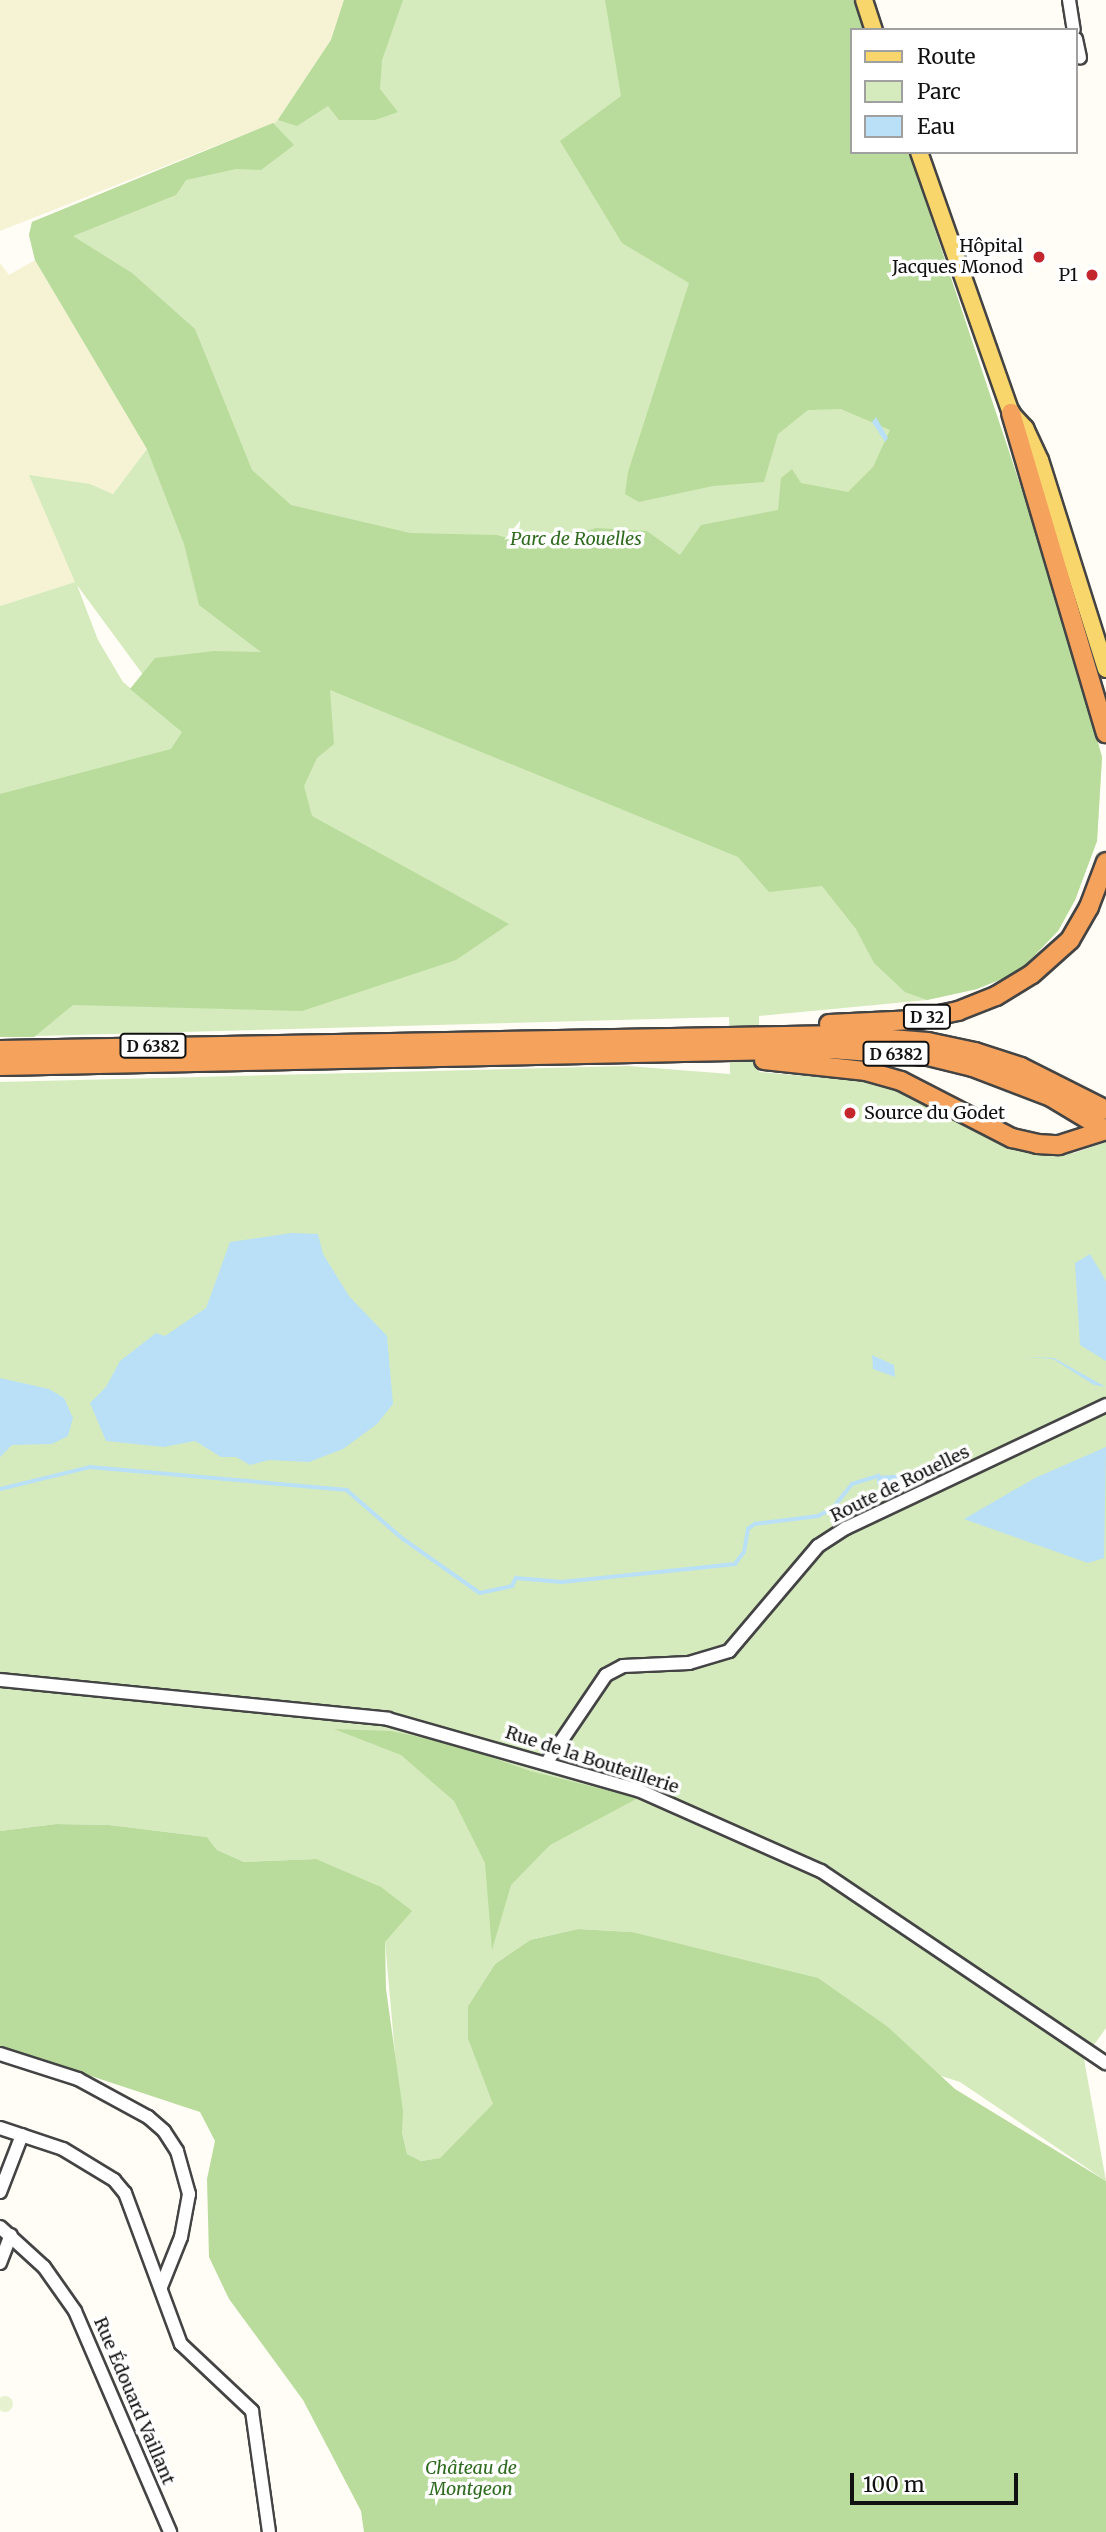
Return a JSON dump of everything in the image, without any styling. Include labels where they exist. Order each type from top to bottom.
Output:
[{"type":"highway","points":[[1011,413],[1106,733]]},
{"type":"highway","name":"D 32","points":[[673,1043],[915,1020],[958,1011],[1032,974],[1070,940],[1090,907],[1106,862]]},
{"type":"highway","name":"D 6382","points":[[0,1066],[842,1035],[928,1042],[1021,1067],[1106,1110]]},
{"type":"highway","points":[[673,1043],[866,1071],[901,1081],[1012,1138],[1059,1145],[1083,1140],[1106,1130]]},
{"type":"highway","name":"D 6382","points":[[0,1049],[673,1043],[928,1056],[1015,1081],[1106,1130]]},
{"type":"main road","points":[[863,0],[873,28]]},
{"type":"main road","points":[[920,154],[1011,413],[1025,428],[1040,460],[1106,669]]},
{"type":"street","points":[[1069,0],[1074,28]]},
{"type":"street","points":[[1078,48],[1080,58]]},
{"type":"street","name":"Route de Rouelles","points":[[547,1762],[606,1675],[623,1665],[697,1662],[729,1651],[743,1639],[795,1568],[827,1540],[1106,1405]]},
{"type":"street","name":"Rue de la Bouteillerie","points":[[0,1680],[388,1719],[547,1762],[672,1804],[821,1871],[1106,2063]]},
{"type":"street","points":[[0,2054],[78,2079],[148,2117],[164,2132],[177,2151],[189,2193],[181,2237],[161,2287]]},
{"type":"street","points":[[0,2128],[63,2149],[114,2179],[135,2209],[181,2344],[252,2411],[269,2532]]},
{"type":"street","points":[[0,2192],[22,2135]]},
{"type":"street","name":"Rue Édouard Vaillant","points":[[0,2227],[44,2267],[75,2311],[170,2532]]},
{"type":"street","points":[[0,2263],[11,2235]]},
{"type":"shaded area","points":[[0,0],[344,0],[331,40],[276,122],[0,231]]},
{"type":"shaded area","points":[[35,260],[147,449],[113,494],[90,484],[75,582],[0,606],[0,263],[9,275]]},
{"type":"green space","name":"Parc de Rouelles","points":[[344,0],[853,0],[863,28],[850,28],[850,154],[910,154],[1102,757],[1097,841],[1075,900],[1058,931],[977,989],[927,1000],[759,1016],[759,1072],[878,1082],[989,1136],[1032,1152],[1074,1153],[1106,1142],[1106,2028],[1084,2059],[1106,2181],[960,2082],[935,2074],[888,2027],[740,1962],[632,1932],[578,1929],[530,1940],[495,1964],[468,2006],[468,2039],[494,2104],[440,2158],[421,2161],[407,2154],[402,2132],[385,1942],[316,1859],[244,1862],[217,1850],[207,1837],[109,1825],[56,1824],[0,1831],[0,1082],[628,1066],[730,1074],[729,1017],[0,1037],[0,606],[75,582],[29,475],[90,484],[113,494],[147,449],[35,260],[29,235],[32,222],[276,122],[331,40]],"holes":[[[77,585],[181,730],[123,682],[98,640]]]},
{"type":"green space","points":[[344,0],[403,0],[382,60],[380,89],[398,112],[375,120],[339,120],[328,106],[297,126],[278,120],[331,40]]},
{"type":"green space","points":[[605,0],[853,0],[863,28],[850,28],[850,154],[910,154],[1061,607],[1102,757],[1097,841],[1075,900],[1058,931],[1019,972],[977,989],[927,1000],[905,992],[874,963],[856,929],[822,886],[769,892],[738,857],[330,690],[334,744],[317,758],[304,786],[312,816],[509,924],[456,960],[302,1011],[73,1005],[34,1037],[0,1037],[0,794],[171,749],[182,732],[130,689],[155,658],[214,651],[261,652],[199,605],[184,544],[147,449],[35,260],[29,235],[32,222],[273,123],[294,145],[261,170],[236,169],[186,180],[176,195],[73,236],[132,273],[195,329],[252,470],[291,505],[410,533],[497,535],[534,546],[596,528],[647,531],[680,555],[701,525],[778,510],[781,478],[792,469],[801,483],[848,492],[873,467],[890,430],[841,409],[808,410],[778,434],[764,482],[713,486],[639,502],[625,494],[628,472],[689,283],[622,243],[560,141],[621,96]]},
{"type":"green space","points":[[334,1729],[391,1731],[457,1745],[530,1771],[638,1798],[550,1845],[511,1885],[492,1950],[485,1863],[454,1801],[401,1755]]},
{"type":"green space","name":"Château de Montgeon","points":[[56,1824],[109,1825],[207,1837],[217,1850],[244,1862],[316,1859],[381,1887],[412,1911],[385,1942],[386,1989],[403,2111],[402,2132],[407,2154],[421,2161],[440,2158],[493,2104],[468,2039],[468,2006],[495,1964],[530,1940],[578,1929],[632,1932],[818,1978],[888,2027],[955,2089],[1106,2181],[1106,2532],[364,2532],[361,2511],[303,2400],[229,2299],[209,2257],[207,2179],[215,2141],[200,2112],[0,2046],[0,1831]]},
{"type":"green space","points":[[2,2397],[8,2397],[12,2401],[12,2407],[8,2411],[-1,2408],[-1,2400]]},
{"type":"water","points":[[876,417],[888,438],[885,442],[872,422]]},
{"type":"water","points":[[292,1233],[318,1234],[323,1254],[349,1296],[387,1336],[393,1404],[377,1424],[343,1449],[309,1462],[269,1460],[250,1465],[236,1457],[221,1457],[195,1441],[164,1447],[106,1441],[90,1403],[106,1387],[120,1361],[156,1333],[165,1336],[206,1308],[230,1242]]},
{"type":"water","points":[[1090,1254],[1106,1281],[1106,1361],[1080,1345],[1075,1263]]},
{"type":"water","points":[[872,1355],[894,1365],[895,1377],[873,1369]]},
{"type":"water","points":[[1024,1357],[1054,1358],[1106,1387],[1094,1385],[1053,1359]]},
{"type":"water","points":[[0,1378],[49,1389],[64,1398],[73,1418],[68,1436],[52,1444],[12,1445],[0,1457]]},
{"type":"water","points":[[1106,1447],[1104,1558],[1088,1563],[964,1519],[1035,1478]]},
{"type":"water","points":[[905,1474],[922,1491],[911,1495],[899,1482],[877,1485],[877,1476]]},
{"type":"waterway","points":[[0,1489],[90,1467],[347,1490],[402,1538],[480,1593],[512,1586],[516,1578],[562,1582],[735,1564],[744,1552],[748,1529],[755,1524],[818,1516],[832,1509],[852,1484],[879,1476]]},
{"type":"place","name":"Hôpital Jacques Monod","points":[[1039,257]]},
{"type":"place","name":"P1","points":[[1092,275]]},
{"type":"place","name":"Source du Godet","points":[[850,1113]]}]
